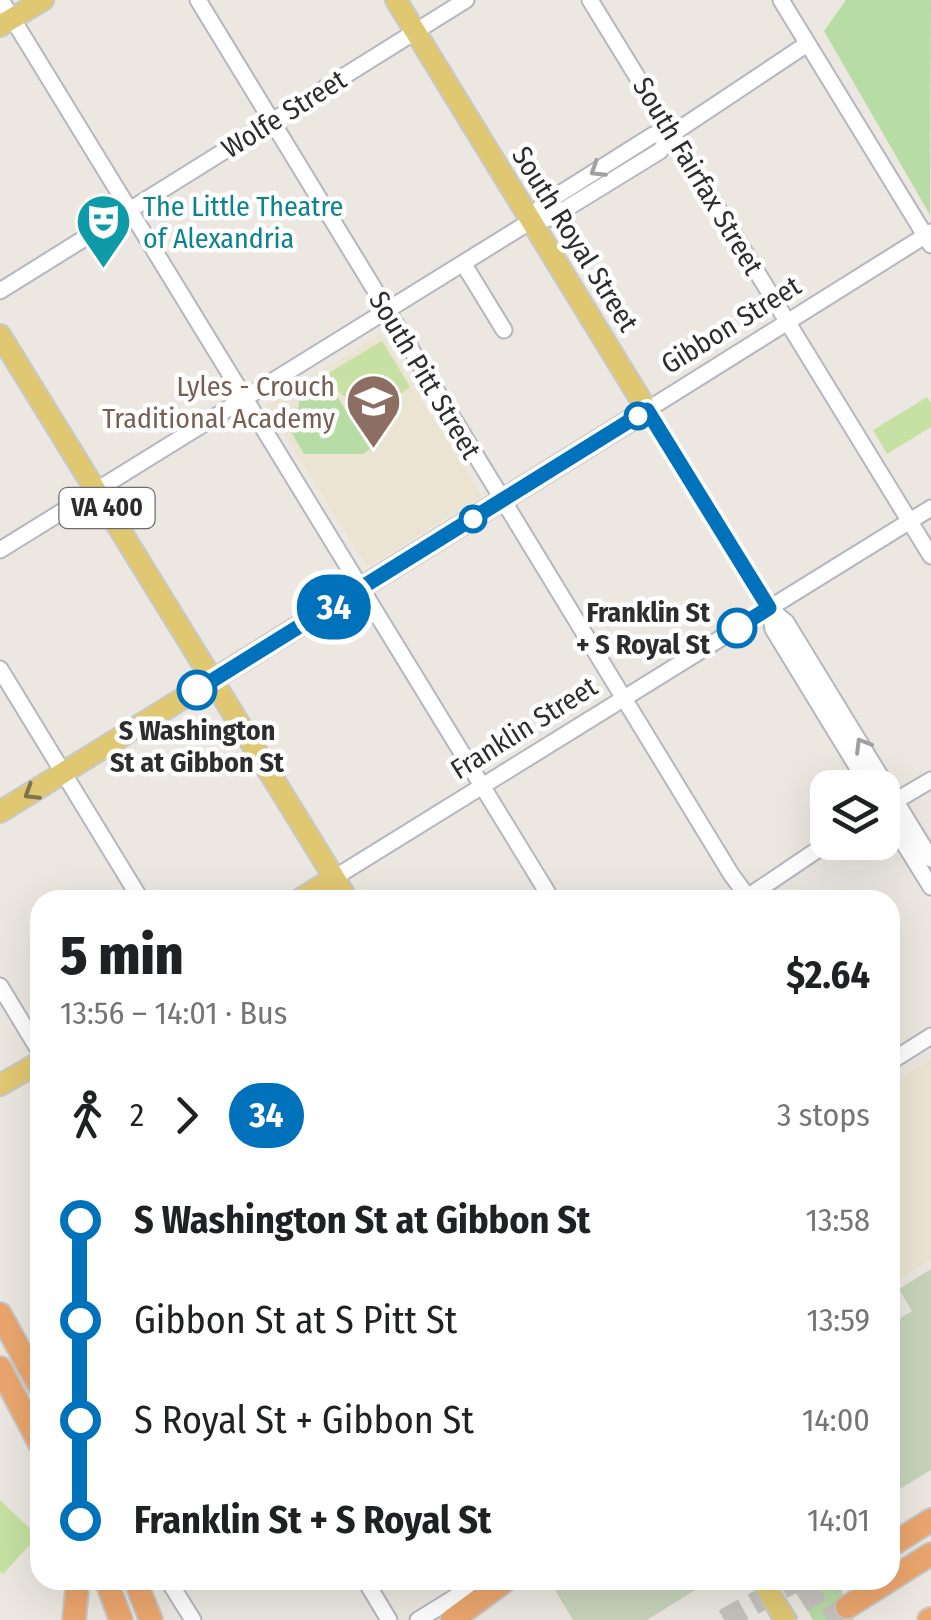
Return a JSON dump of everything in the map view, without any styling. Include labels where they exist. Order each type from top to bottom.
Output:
[{"type":"highway","points":[[0,1314],[30,1369]]},
{"type":"highway","points":[[0,1368],[30,1425]]},
{"type":"highway","points":[[900,1524],[931,1507]]},
{"type":"highway","points":[[900,1540],[931,1520]]},
{"type":"highway","points":[[900,1574],[931,1554]]},
{"type":"highway","points":[[74,1620],[77,1590]]},
{"type":"highway","points":[[110,1590],[122,1620]]},
{"type":"highway","points":[[139,1590],[150,1620]]},
{"type":"highway","points":[[452,1620],[492,1590]]},
{"type":"highway","points":[[847,1607],[874,1590]]},
{"type":"main road","points":[[6,22],[43,0]]},
{"type":"main road","name":"South Royal Street","points":[[396,0],[647,410]]},
{"type":"main road","name":"VA 400","points":[[0,336],[342,890]]},
{"type":"main road","name":"Gibbon Street","points":[[0,812],[647,410]]},
{"type":"main road","name":"Franklin Street","points":[[315,890],[334,878]]},
{"type":"main road","points":[[0,1085],[30,1068]]},
{"type":"main road","points":[[768,1590],[784,1620]]},
{"type":"street","points":[[1,0],[6,22],[130,209],[546,890]]},
{"type":"street","name":"South Pitt Street","points":[[198,0],[741,890]]},
{"type":"street","name":"Wolfe Street","points":[[0,290],[466,0]]},
{"type":"street","name":"South Fairfax Street","points":[[590,0],[931,556]]},
{"type":"street","points":[[781,0],[929,238]]},
{"type":"street","points":[[0,550],[531,221],[550,218],[660,151],[672,134],[808,44]]},
{"type":"street","name":"Gibbon Street","points":[[647,410],[929,238]]},
{"type":"street","points":[[463,263],[504,330]]},
{"type":"street","name":"South Royal Street","points":[[647,410],[769,608],[786,622],[866,770]]},
{"type":"street","name":"Franklin Street","points":[[334,878],[931,508]]},
{"type":"street","name":"South Royal Street","points":[[769,608],[773,629],[859,770]]},
{"type":"street","points":[[0,670],[135,890]]},
{"type":"street","points":[[900,799],[931,780]]},
{"type":"street","name":"South Royal Street","points":[[900,823],[931,859]]},
{"type":"street","name":"South Royal Street","points":[[900,832],[931,887]]},
{"type":"street","points":[[757,890],[810,854]]},
{"type":"street","points":[[0,986],[30,1036]]},
{"type":"street","points":[[900,1056],[931,1036]]},
{"type":"street","points":[[174,1590],[193,1620]]},
{"type":"street","points":[[371,1590],[389,1620]]},
{"type":"street","points":[[418,1620],[467,1590]]},
{"type":"shaded area","name":"Lyles - Crouch Traditional Academy","points":[[381,334],[482,496],[367,567],[266,405]]},
{"type":"shaded area","points":[[931,1059],[931,1260],[900,1279],[900,1079]]},
{"type":"green space","points":[[846,0],[931,0],[930,215],[824,31]]},
{"type":"green space","points":[[382,341],[410,387],[385,403],[364,407],[354,404],[327,374]]},
{"type":"green space","points":[[323,374],[370,449],[363,454],[304,454],[287,425],[299,406],[299,390]]},
{"type":"green space","points":[[927,397],[931,403],[931,427],[887,454],[873,430]]},
{"type":"green space","points":[[931,1269],[931,1470],[900,1489],[900,1318],[912,1311],[900,1288]]},
{"type":"green space","points":[[0,1500],[30,1528],[30,1545],[3,1574]]},
{"type":"green space","points":[[555,1590],[695,1590],[647,1620],[573,1620]]},
{"type":"green space","points":[[796,1590],[841,1590],[854,1620],[813,1620]]},
{"type":"tunnel","points":[[724,1620],[779,1590]]},
{"type":"tunnel","points":[[774,1620],[821,1590]]},
{"type":"tunnel","points":[[827,1620],[847,1607]]},
{"type":"bus line","name":"34","points":[[197,690],[647,410],[769,608],[737,628]]},
{"type":"place","name":"The Little Theatre of Alexandria","points":[[104,271]]},
{"type":"place","name":"Lyles - Crouch Traditional Academy","points":[[374,451]]},
{"type":"place","name":"Franklin St + S Royal St","points":[[737,628]]},
{"type":"place","name":"S Washington St at Gibbon St","points":[[197,690]]}]
